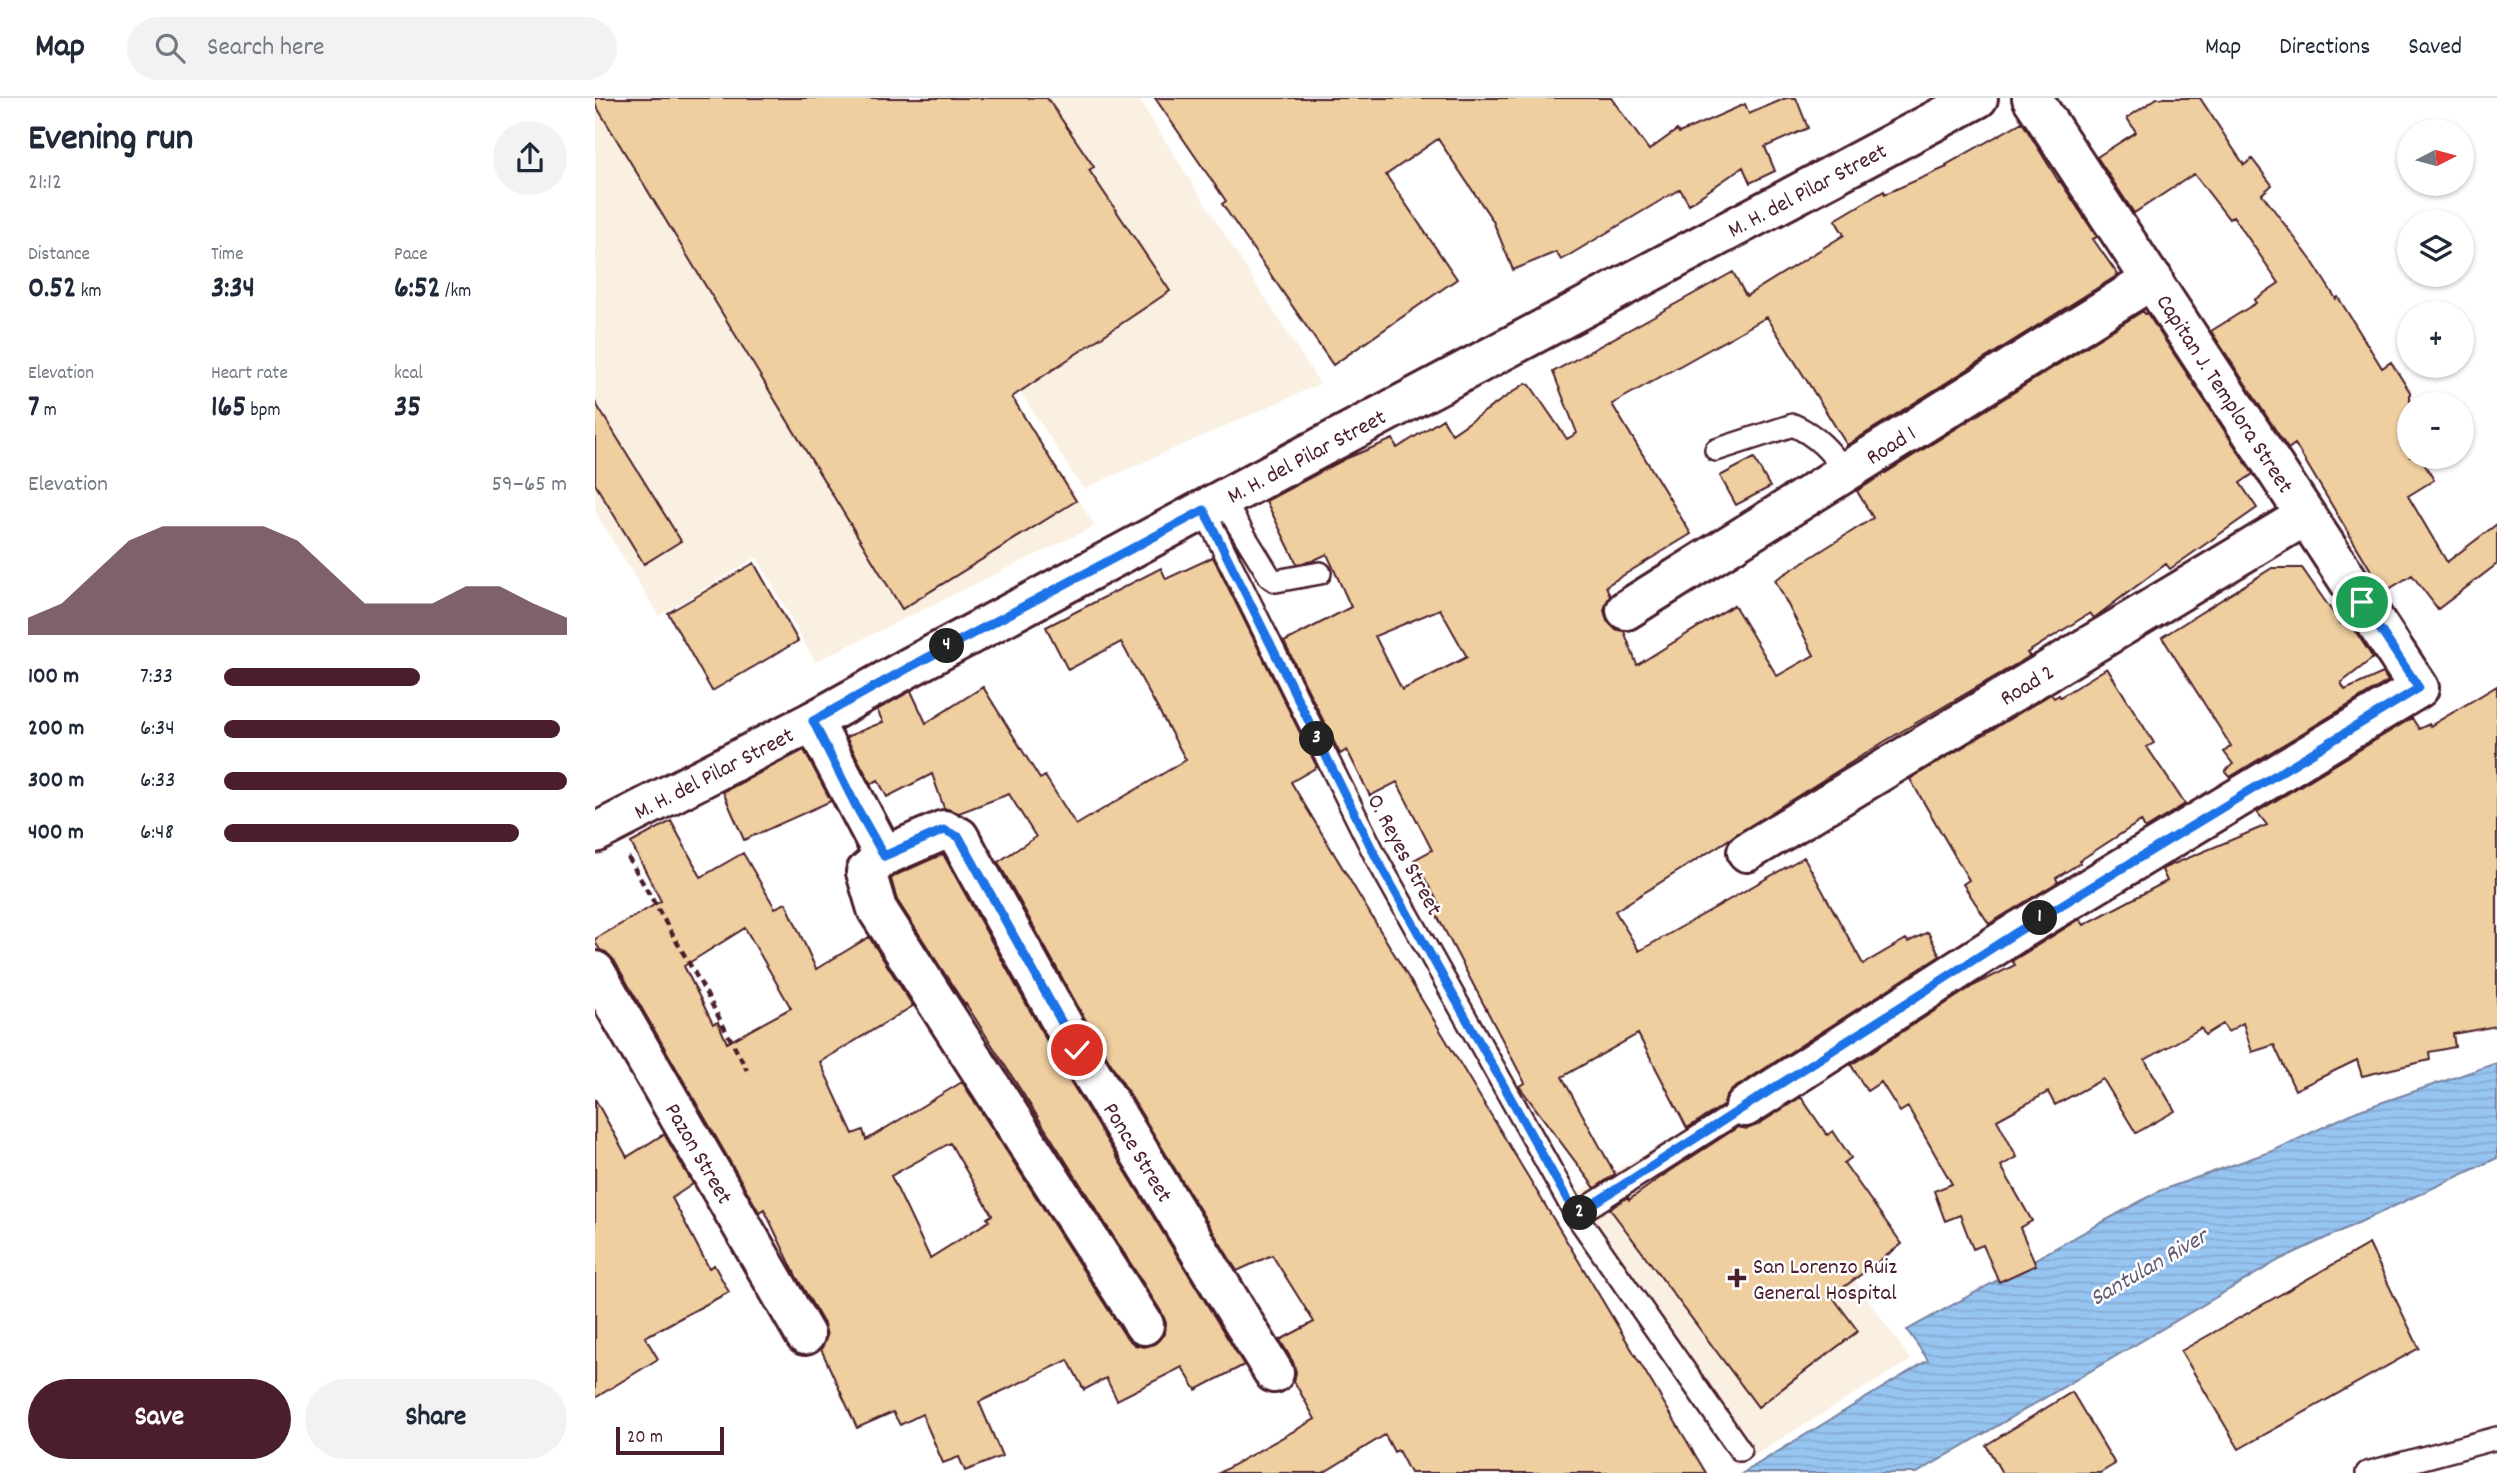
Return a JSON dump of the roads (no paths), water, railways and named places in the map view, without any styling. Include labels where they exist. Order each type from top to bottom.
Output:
[{"type":"street","name":"M. H. del Pilar Street","points":[[602,829],[813,721],[1213,504],[1978,98]]},
{"type":"street","name":"Capitan J. Templora Street","points":[[1745,1107],[2017,932],[2419,688],[2153,278],[2032,98]]},
{"type":"street","name":"Road 1","points":[[1626,610],[2153,278]]},
{"type":"street","name":"Road 2","points":[[1747,852],[2305,516]]},
{"type":"street","points":[[813,721],[884,856],[866,872],[877,908],[1144,1325]]},
{"type":"street","name":"Ponce Street","points":[[884,856],[944,830],[959,837],[1077,1050],[1274,1373]]},
{"type":"street","name":"Pazon Street","points":[[595,971],[805,1335]]},
{"type":"lane","points":[[1716,450],[1793,425],[1809,432],[1832,452],[1845,472]]},
{"type":"lane","points":[[1213,504],[1270,577],[1276,581],[1320,573]]},
{"type":"lane","name":"O. Reyes Street","points":[[1213,504],[1377,859],[1576,1215],[1740,1450]]},
{"type":"lane","points":[[1576,1215],[1745,1107]]},
{"type":"lane","points":[[2367,1473],[2497,1438]]},
{"type":"water","name":"Santulan River","points":[[2497,1063],[2497,1158],[2281,1259],[1917,1473],[1743,1473],[1928,1360],[1907,1330],[2159,1191],[2275,1150],[2357,1111]]},
{"type":"place","name":"San Lorenzo Ruiz General Hospital","points":[[1737,1278]]}]
